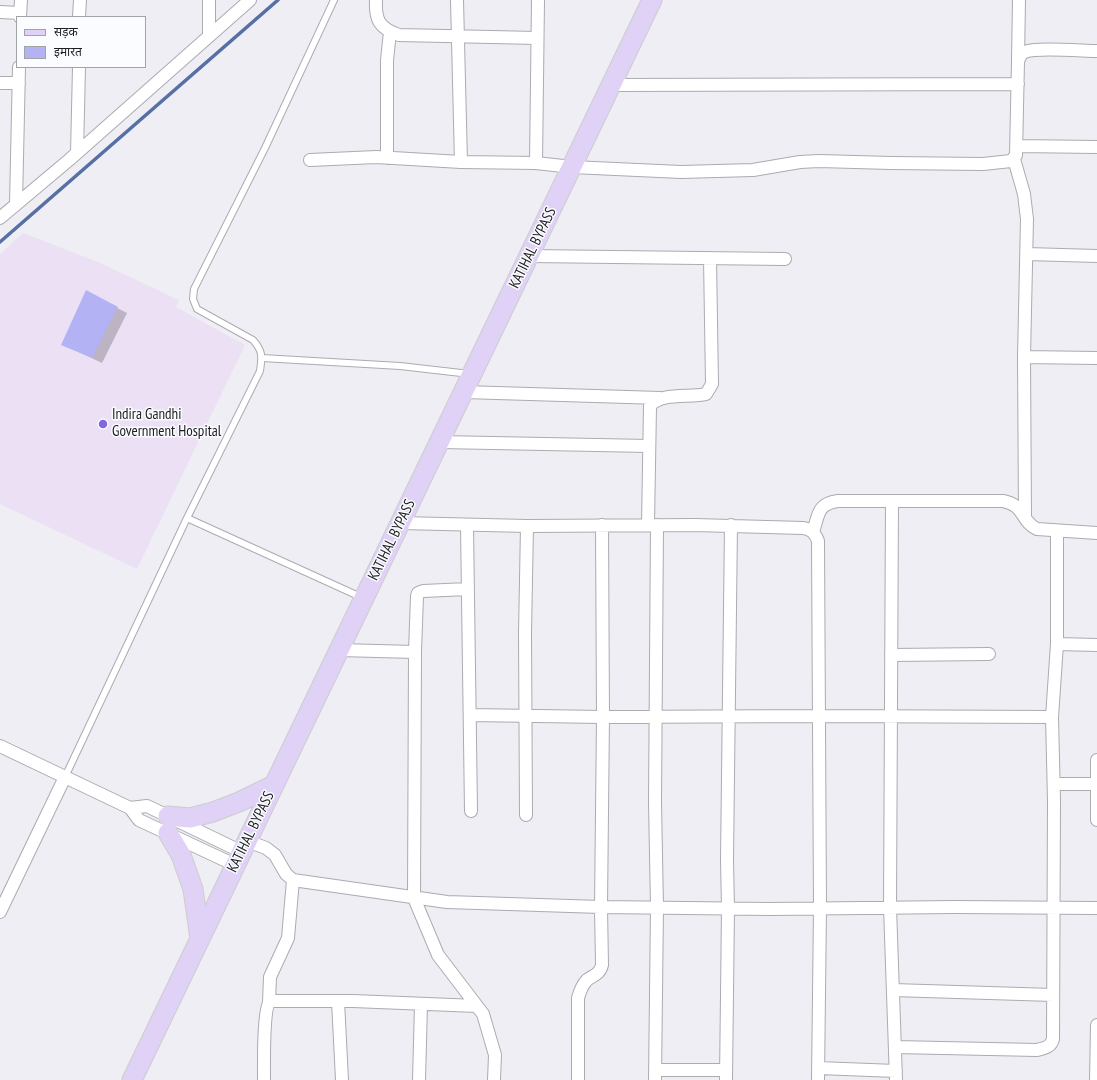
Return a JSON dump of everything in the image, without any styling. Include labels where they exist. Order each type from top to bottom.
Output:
[{"type":"main road","name":"KATIHAL BYPASS","points":[[132,1080],[652,0]]},
{"type":"main road","points":[[200,939],[193,889],[168,825],[213,812],[239,802],[274,785]]},
{"type":"street","points":[[0,12],[20,15],[21,0]]},
{"type":"street","points":[[79,16],[80,0]]},
{"type":"street","points":[[209,0],[209,36]]},
{"type":"street","points":[[0,218],[77,153],[250,0]]},
{"type":"street","points":[[376,0],[376,13],[379,21],[390,32],[398,35],[537,38]]},
{"type":"street","points":[[457,0],[461,162]]},
{"type":"street","points":[[536,163],[538,0]]},
{"type":"street","points":[[1019,0],[1017,146],[1014,159],[1026,205],[1028,230],[1024,357],[1025,517]]},
{"type":"street","points":[[387,158],[387,60],[390,32]]},
{"type":"street","points":[[1018,61],[1020,56],[1029,50],[1097,51]]},
{"type":"street","points":[[16,204],[19,68]]},
{"type":"street","points":[[77,153],[78,68]]},
{"type":"street","points":[[0,82],[19,83]]},
{"type":"street","points":[[611,85],[1018,84]]},
{"type":"street","points":[[1017,146],[1097,147]]},
{"type":"street","points":[[310,160],[387,158],[461,162],[536,163],[572,167],[681,172],[715,172],[753,170],[800,162],[819,161],[983,164],[1007,162],[1014,159]]},
{"type":"street","points":[[1027,254],[1097,256]]},
{"type":"street","points":[[529,256],[785,259]]},
{"type":"street","points":[[464,392],[661,398],[706,394],[712,384],[710,258]]},
{"type":"street","points":[[1024,357],[1097,358]]},
{"type":"street","points":[[661,398],[653,402],[650,406],[649,446],[653,525],[657,716],[655,802],[657,907],[655,1075],[726,1075],[728,716],[731,525]]},
{"type":"street","points":[[440,442],[649,446]]},
{"type":"street","points":[[401,523],[527,526],[731,525],[809,528],[813,532],[818,541],[820,908],[818,1074],[896,1075],[890,907],[892,501]]},
{"type":"street","points":[[813,532],[820,509],[823,505],[829,502],[1002,501],[1014,505],[1021,510],[1032,527],[1037,529],[1097,533]]},
{"type":"street","points":[[467,525],[471,811]]},
{"type":"street","points":[[578,1080],[578,998],[583,985],[599,973],[602,964],[601,907],[604,717],[602,525]]},
{"type":"street","points":[[526,815],[525,633],[527,526]]},
{"type":"street","points":[[895,1048],[1037,1050],[1049,1046],[1053,1039],[1054,784],[1052,717],[1057,644],[1057,531]]},
{"type":"street","points":[[468,589],[423,591],[418,593],[417,596],[415,652],[414,898],[438,955],[483,1014],[494,1055],[494,1080]]},
{"type":"street","points":[[1057,644],[1097,645]]},
{"type":"street","points":[[339,650],[415,652]]},
{"type":"street","points":[[891,656],[989,654]]},
{"type":"street","points":[[470,715],[604,717],[1052,717]]},
{"type":"street","points":[[0,746],[130,808],[139,820],[168,825],[242,853],[266,848],[275,855],[286,874],[293,880],[414,898],[446,902],[601,907],[1097,908]]},
{"type":"street","points":[[1097,760],[1097,820]]},
{"type":"street","points":[[1,905],[65,777]]},
{"type":"street","points":[[1054,784],[1097,784]]},
{"type":"street","points":[[130,808],[147,806],[168,825],[242,853]]},
{"type":"street","points":[[264,1080],[266,1016],[269,1002],[270,977],[288,938],[293,880]]},
{"type":"street","points":[[893,990],[1053,995]]},
{"type":"street","points":[[269,1002],[338,1001],[477,1006]]},
{"type":"street","points":[[338,1001],[342,1080]]},
{"type":"street","points":[[419,1080],[421,1004]]},
{"type":"street","points":[[1096,1080],[1097,1025]]},
{"type":"lane","points":[[65,777],[187,518],[260,371],[262,358],[260,348],[253,340],[197,309],[193,299],[194,289],[264,148],[334,0]]},
{"type":"lane","points":[[262,358],[400,366],[472,374]]},
{"type":"lane","points":[[187,518],[364,598]]},
{"type":"shaded area","name":"Indira Gandhi Government Hospital","points":[[23,233],[98,262],[179,300],[176,307],[245,345],[137,569],[0,504],[0,254]]},
{"type":"building","points":[[86,290],[118,307],[92,358],[61,345]]},
{"type":"waterway","points":[[0,242],[278,0]]},
{"type":"place","name":"Indira Gandhi Government Hospital","points":[[103,424]]}]
